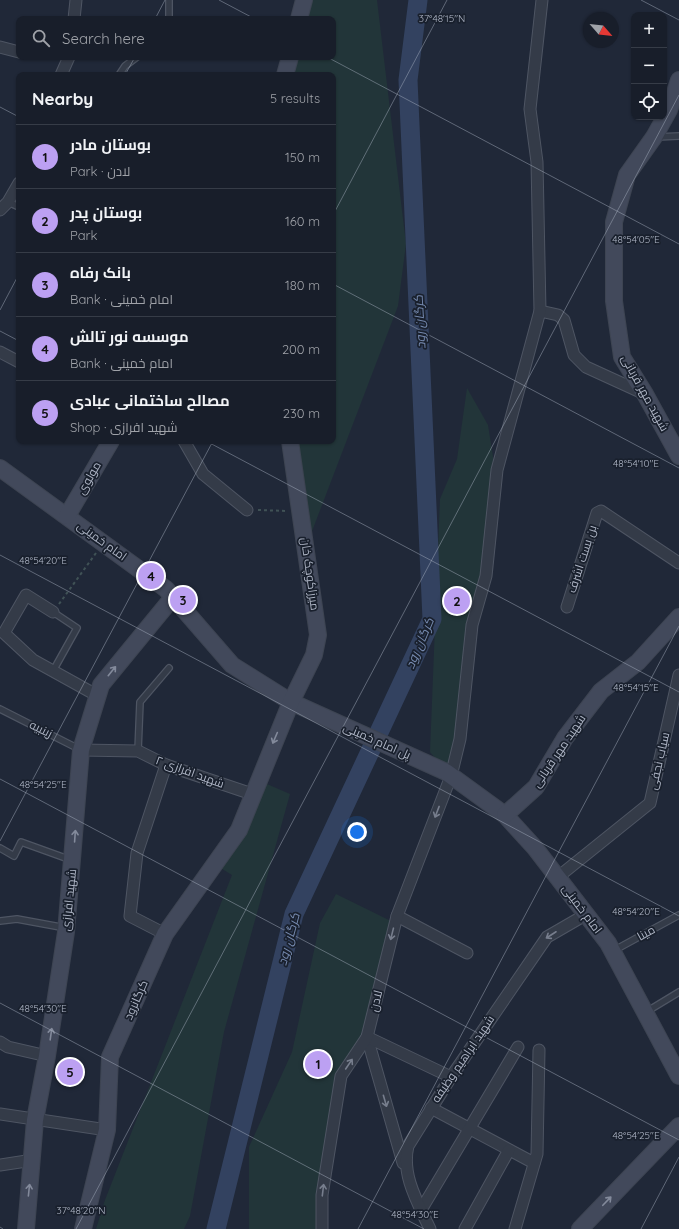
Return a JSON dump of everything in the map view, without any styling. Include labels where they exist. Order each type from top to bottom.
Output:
[{"type":"street","points":[[74,16],[76,0]]},
{"type":"street","points":[[300,16],[304,0]]},
{"type":"street","name":"لادن","points":[[322,1229],[322,1195],[341,1076],[367,1037],[397,916],[460,739],[472,625],[486,576],[497,470],[540,311],[537,162],[530,109],[542,0]]},
{"type":"street","points":[[0,47],[16,51]]},
{"type":"street","points":[[62,72],[68,60]]},
{"type":"street","points":[[286,72],[289,60]]},
{"type":"street","name":"شهید مهر قربانی","points":[[679,80],[669,110],[654,137],[627,175],[614,222],[614,301],[622,356],[679,456]]},
{"type":"street","points":[[0,210],[8,202],[16,188]]},
{"type":"street","points":[[540,311],[558,315],[564,320],[574,355],[586,367],[645,394]]},
{"type":"street","points":[[0,352],[16,360]]},
{"type":"street","name":"مولوی","points":[[67,516],[109,444]]},
{"type":"street","points":[[186,444],[203,474],[247,510]]},
{"type":"street","name":"میرزاکوچک خان","points":[[252,794],[291,702],[314,655],[318,635],[290,444]]},
{"type":"street","name":"امام خمینی","points":[[0,468],[104,542],[166,589],[174,596],[232,665],[291,702],[307,710]]},
{"type":"street","name":"بن بست اشرف","points":[[567,607],[597,513],[601,511],[679,563]]},
{"type":"street","points":[[53,612],[26,595],[4,633],[33,660],[98,696]]},
{"type":"street","name":"شهید افرازی","points":[[26,1229],[33,1160],[35,1120],[47,1056],[66,928],[73,861],[81,750],[101,685],[174,596]]},
{"type":"street","name":"شهید مهر قربانی","points":[[505,816],[536,787],[565,738],[601,691],[638,662],[679,617]]},
{"type":"street","name":"سیاب نجفی","points":[[558,877],[650,803],[679,675]]},
{"type":"street","name":"پل امام خمینی","points":[[307,710],[448,774]]},
{"type":"street","name":"شهید افرازی ۲","points":[[81,750],[138,750],[166,765],[252,794]]},
{"type":"street","points":[[165,934],[130,916],[137,853],[166,765]]},
{"type":"street","name":"امام خمینی","points":[[448,774],[505,816],[535,848],[558,877],[585,915],[608,943],[644,1013],[679,1076]]},
{"type":"street","name":"کرگانرود","points":[[83,1229],[107,1130],[110,1057],[165,934],[238,830],[252,794]]},
{"type":"street","name":"شهید ابراهیم وظیفه","points":[[430,1229],[408,1181],[405,1157],[408,1146],[451,1077],[547,937],[585,915]]},
{"type":"street","points":[[397,916],[467,952]]},
{"type":"street","points":[[367,1037],[451,1077]]},
{"type":"street","points":[[367,1037],[408,1181]]},
{"type":"street","points":[[0,1042],[8,1047],[47,1056]]},
{"type":"street","points":[[421,1210],[518,1047]]},
{"type":"street","points":[[515,1229],[537,1154],[540,1050]]},
{"type":"street","points":[[431,1108],[534,1163]]},
{"type":"street","points":[[0,1114],[107,1130]]},
{"type":"street","points":[[581,1229],[679,1126]]},
{"type":"street","points":[[465,1229],[509,1150]]},
{"type":"street","points":[[0,1166],[33,1160]]},
{"type":"lane","points":[[169,0],[169,16]]},
{"type":"lane","points":[[120,72],[133,60]]},
{"type":"lane","points":[[654,137],[679,136]]},
{"type":"lane","points":[[8,202],[16,206]]},
{"type":"lane","points":[[53,612],[77,628],[53,672]]},
{"type":"lane","points":[[138,750],[140,702],[169,668]]},
{"type":"lane","name":"زینبیه","points":[[0,709],[81,750]]},
{"type":"lane","points":[[0,848],[14,856],[21,842],[73,861]]},
{"type":"lane","name":"مینا","points":[[613,952],[679,915]]},
{"type":"lane","points":[[0,921],[17,919],[66,928]]},
{"type":"lane","points":[[644,1013],[679,992]]},
{"type":"path","points":[[247,510],[300,511]]},
{"type":"path","points":[[53,612],[104,542]]},
{"type":"green space","points":[[305,0],[377,0],[406,244],[398,306],[306,547],[290,444],[336,444],[336,72],[287,72],[289,60],[336,60],[336,16],[301,16]]},
{"type":"green space","points":[[467,388],[488,425],[495,469],[486,576],[451,776],[430,752],[440,499],[457,459]]},
{"type":"green space","points":[[260,781],[290,794],[224,1032],[190,1216],[184,1229],[96,1229],[105,1200],[232,875],[214,864]]},
{"type":"green space","points":[[336,894],[395,923],[367,1037],[341,1076],[322,1229],[249,1229],[249,1147],[292,1052],[320,923]]},
{"type":"building","points":[[67,1062],[76,1064],[73,1081],[63,1079]]},
{"type":"waterway","name":"کرگان رود","points":[[216,1229],[294,914],[432,619],[408,80],[418,0]]},
{"type":"place","name":"موسسه نور تالش","points":[[151,576]]},
{"type":"place","name":"بانک رفاه","points":[[183,600]]},
{"type":"place","name":"بوستان پدر","points":[[457,601]]},
{"type":"place","name":"بوستان مادر","points":[[318,1064]]},
{"type":"place","name":"مصالح ساختمانی عبادی","points":[[70,1072]]}]
